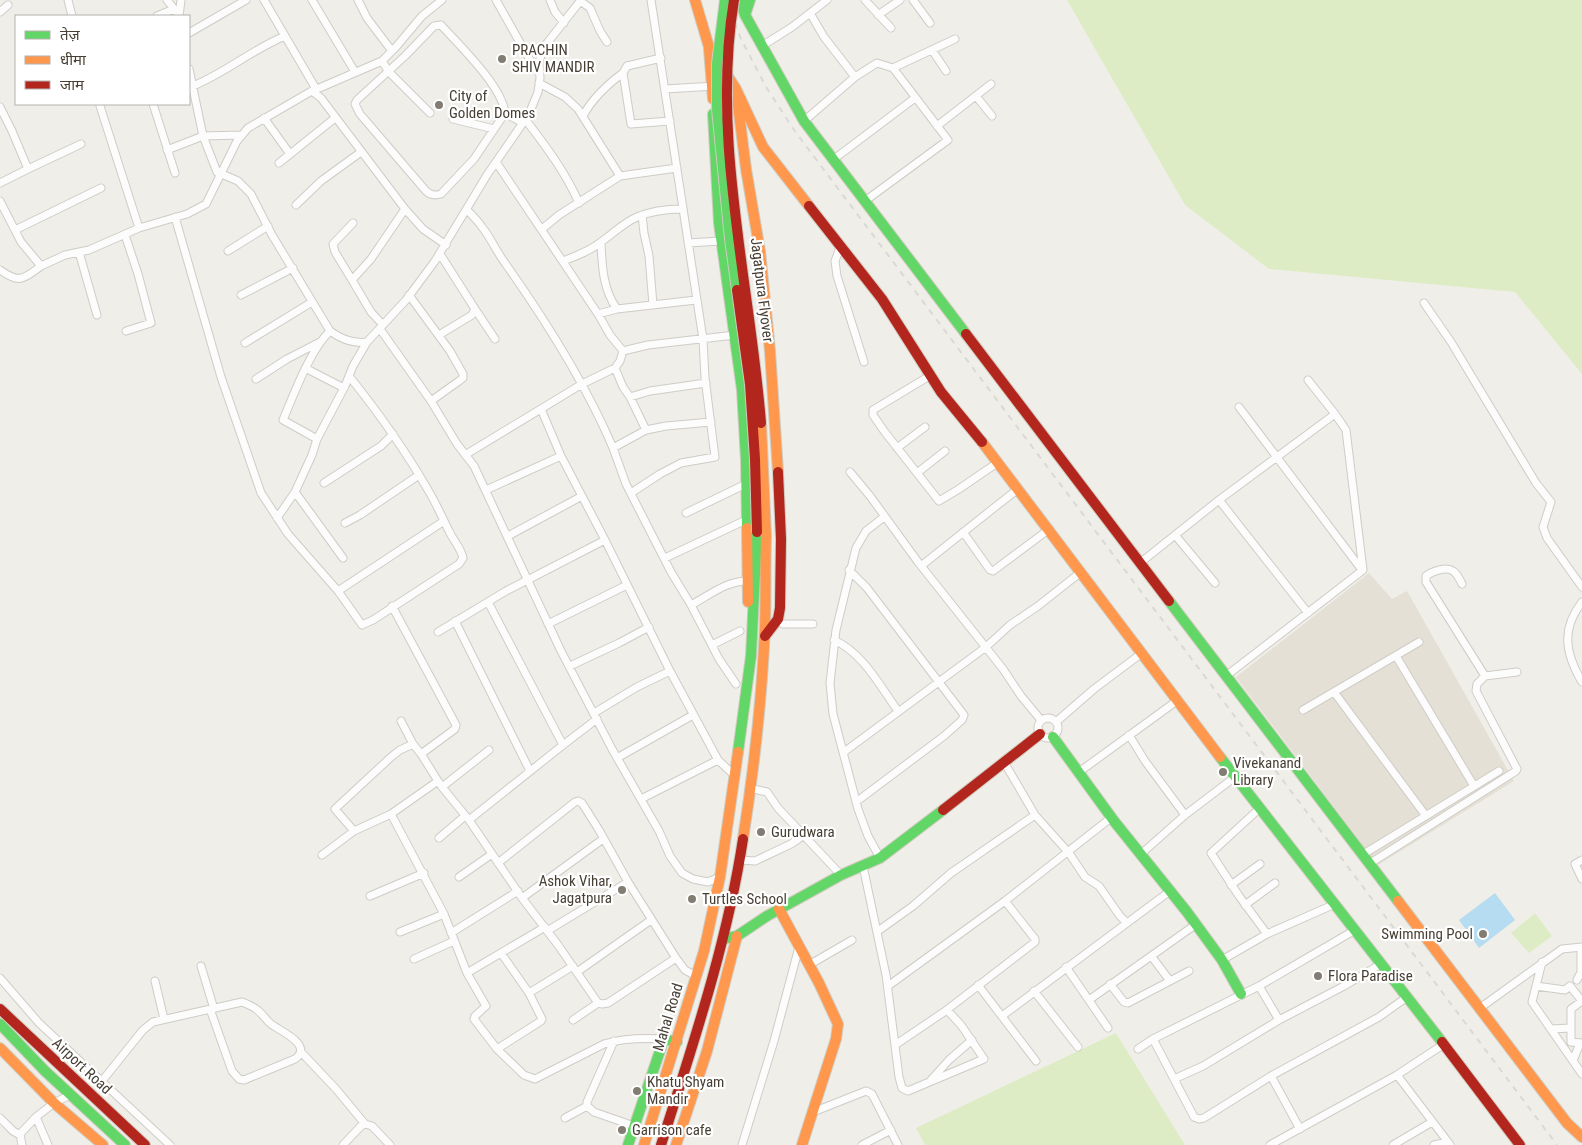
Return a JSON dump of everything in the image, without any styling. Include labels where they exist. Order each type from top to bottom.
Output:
[{"type":"street","points":[[167,0],[177,14]]},
{"type":"street","points":[[177,14],[181,0]]},
{"type":"street","points":[[190,32],[246,0]]},
{"type":"street","points":[[264,0],[314,90],[405,209],[423,229],[446,245]]},
{"type":"street","points":[[312,0],[355,72]]},
{"type":"street","points":[[358,0],[367,18],[392,51]]},
{"type":"street","points":[[427,0],[430,9]]},
{"type":"street","points":[[0,270],[12,279],[22,280],[42,266],[65,255],[89,250],[139,228],[187,214],[206,204],[237,141],[248,128],[314,90],[382,61],[422,16],[442,0]]},
{"type":"street","points":[[496,0],[523,48],[540,72]]},
{"type":"street","points":[[550,0],[564,24]]},
{"type":"street","points":[[631,493],[681,462],[715,457],[703,339],[651,0]]},
{"type":"street","points":[[661,1145],[708,996],[723,939],[740,860],[760,697],[764,636],[748,519],[744,411],[721,240],[709,47],[695,0]]},
{"type":"street","name":"Jagatpura Flyover","points":[[725,0],[717,64],[718,109],[730,239],[750,384],[762,534]]},
{"type":"street","name":"Jagatpura Flyover","points":[[734,0],[726,55],[726,109],[730,165],[762,422],[766,476],[756,582]]},
{"type":"street","points":[[740,0],[745,15],[804,121],[1567,1123],[1582,1136]]},
{"type":"street","points":[[745,0],[745,15]]},
{"type":"street","points":[[745,15],[750,0]]},
{"type":"street","points":[[762,46],[781,35],[827,0]]},
{"type":"street","points":[[865,0],[890,28]]},
{"type":"street","points":[[878,15],[900,0]]},
{"type":"street","points":[[913,0],[930,24]]},
{"type":"street","points":[[71,1],[72,15]]},
{"type":"street","points":[[277,518],[303,477],[317,439],[367,342],[409,295],[440,254],[496,162],[524,121],[538,92],[540,83],[539,62],[544,48],[581,1],[590,8],[607,42]]},
{"type":"street","points":[[0,12],[8,5]]},
{"type":"street","points":[[810,13],[824,37],[855,76]]},
{"type":"street","points":[[441,25],[482,70],[503,102],[505,114],[468,166],[441,194],[429,194],[356,109],[355,104],[434,26],[441,25]]},
{"type":"street","points":[[193,86],[207,80],[268,43],[284,36]]},
{"type":"street","points":[[893,68],[954,38]]},
{"type":"street","points":[[709,47],[736,89],[763,147],[882,299],[941,392],[986,447],[996,463],[1082,572],[1235,777],[1444,1044],[1520,1145]]},
{"type":"street","points":[[932,50],[946,71]]},
{"type":"street","points":[[583,116],[588,107],[612,81],[623,73],[627,66],[661,58]]},
{"type":"street","points":[[382,61],[389,72],[430,113]]},
{"type":"street","points":[[804,121],[855,76],[877,63],[893,68],[948,140],[865,201]]},
{"type":"street","points":[[190,73],[204,136],[218,172],[238,181],[251,194],[330,331],[339,338],[349,341],[367,342]]},
{"type":"street","points":[[623,73],[632,124],[670,121]]},
{"type":"street","points":[[540,83],[565,97],[578,109],[620,176]]},
{"type":"street","points":[[937,126],[991,84]]},
{"type":"street","points":[[665,89],[712,86],[736,89]]},
{"type":"street","points":[[736,89],[746,169],[760,251],[776,433],[781,539],[780,594],[778,619],[764,636]]},
{"type":"street","points":[[976,96],[992,116]]},
{"type":"street","points":[[834,159],[915,98]]},
{"type":"street","points":[[153,105],[174,173]]},
{"type":"street","points":[[100,106],[139,228]]},
{"type":"street","points":[[0,107],[28,169]]},
{"type":"street","points":[[505,114],[524,121],[541,139],[564,174],[579,202]]},
{"type":"street","points":[[264,118],[290,154]]},
{"type":"street","points":[[279,163],[336,118]]},
{"type":"street","points":[[453,119],[494,129]]},
{"type":"street","points":[[167,150],[204,136],[242,135]]},
{"type":"street","points":[[0,183],[81,144]]},
{"type":"street","points":[[296,205],[321,182],[361,152]]},
{"type":"street","points":[[496,162],[542,229],[574,281],[598,314],[610,336],[623,351]]},
{"type":"street","points":[[542,229],[559,215],[620,176],[677,168]]},
{"type":"street","points":[[15,230],[101,188]]},
{"type":"street","points":[[0,201],[21,242],[42,266]]},
{"type":"street","points":[[352,280],[371,259],[405,209]]},
{"type":"street","points":[[562,261],[577,256],[600,243],[619,227],[642,215],[650,212],[683,209]]},
{"type":"street","points":[[466,210],[482,227],[498,254],[547,324],[582,384],[614,448],[626,484],[671,572],[726,671],[736,684]]},
{"type":"street","points":[[642,215],[649,256],[653,305]]},
{"type":"street","points":[[174,217],[221,377],[260,493],[288,534],[338,591],[362,625],[462,561],[462,553],[419,475],[393,434],[349,376]]},
{"type":"street","points":[[353,223],[333,244],[335,252],[371,312],[474,466],[548,624],[617,758],[659,831],[670,856],[682,873],[693,879],[708,882],[720,877]]},
{"type":"street","points":[[228,251],[268,226]]},
{"type":"street","points":[[124,235],[138,274],[151,323],[126,331]]},
{"type":"street","points":[[688,242],[721,240]]},
{"type":"street","points":[[600,243],[608,298],[617,309]]},
{"type":"street","points":[[841,245],[836,261],[839,284],[864,362]]},
{"type":"street","points":[[78,252],[98,315]]},
{"type":"street","points":[[440,254],[496,338]]},
{"type":"street","points":[[241,295],[293,268]]},
{"type":"street","points":[[409,295],[439,335],[462,371],[463,378],[431,401]]},
{"type":"street","points":[[598,314],[617,309],[696,300]]},
{"type":"street","points":[[245,343],[312,302]]},
{"type":"street","points":[[1424,303],[1452,342],[1536,483],[1551,502],[1543,527],[1547,538],[1582,587]]},
{"type":"street","points":[[439,335],[472,315],[476,309]]},
{"type":"street","points":[[317,439],[283,420],[320,342],[330,331]]},
{"type":"street","points":[[623,351],[648,345],[735,335]]},
{"type":"street","points":[[256,379],[287,359],[320,342]]},
{"type":"street","points":[[465,455],[582,384],[615,368],[620,361],[623,351]]},
{"type":"street","points":[[615,368],[622,387],[630,397],[646,430]]},
{"type":"street","points":[[307,369],[344,388]]},
{"type":"street","points":[[931,375],[873,410],[873,415],[897,448],[938,500],[941,500],[996,463]]},
{"type":"street","points":[[1308,380],[1346,430],[1363,570]]},
{"type":"street","points":[[630,397],[650,391],[706,383]]},
{"type":"street","points":[[1239,407],[1363,570]]},
{"type":"street","points":[[541,409],[561,456],[606,540],[692,715],[718,760],[736,776]]},
{"type":"street","points":[[1140,563],[1219,500],[1335,414]]},
{"type":"street","points":[[614,448],[646,430],[666,426],[711,422]]},
{"type":"street","points":[[897,448],[925,427]]},
{"type":"street","points":[[324,483],[381,446],[393,434]]},
{"type":"street","points":[[917,473],[945,451]]},
{"type":"street","points":[[486,490],[561,456]]},
{"type":"street","points":[[850,472],[921,566],[1003,669],[1021,696],[1042,720]]},
{"type":"street","points":[[345,523],[419,475]]},
{"type":"street","points":[[686,513],[746,484]]},
{"type":"street","points":[[921,566],[1018,490]]},
{"type":"street","points":[[295,492],[343,558]]},
{"type":"street","points":[[508,536],[582,496]]},
{"type":"street","points":[[1219,500],[1308,613]]},
{"type":"street","points":[[880,858],[868,836],[856,802],[833,714],[830,683],[834,640],[849,570],[856,548],[866,531],[884,517]]},
{"type":"street","points":[[665,558],[748,519]]},
{"type":"street","points":[[338,591],[444,521]]},
{"type":"street","points":[[963,532],[990,570],[993,571],[1048,530]]},
{"type":"street","points":[[1175,535],[1215,583]]},
{"type":"street","points":[[438,632],[455,620],[527,580],[606,540]]},
{"type":"street","points":[[1462,584],[1454,571],[1448,569],[1430,573],[1426,576],[1426,582],[1485,676]]},
{"type":"street","points":[[849,570],[868,588],[964,715],[962,720],[856,802]]},
{"type":"street","points":[[1226,676],[1363,570]]},
{"type":"street","points":[[844,752],[986,647],[1010,625],[1082,572]]},
{"type":"street","points":[[691,605],[722,587],[741,581],[756,582],[780,594]]},
{"type":"street","name":"Mahal Road","points":[[644,1145],[711,926],[736,776],[747,692],[756,582]]},
{"type":"street","points":[[548,624],[627,585]]},
{"type":"street","points":[[488,602],[562,744]]},
{"type":"street","points":[[1582,602],[1574,612],[1568,633],[1568,652],[1582,682]]},
{"type":"street","points":[[392,606],[456,726],[421,754]]},
{"type":"street","points":[[455,620],[530,771]]},
{"type":"street","points":[[783,624],[813,624]]},
{"type":"street","points":[[570,666],[649,628]]},
{"type":"street","points":[[712,645],[740,630]]},
{"type":"street","points":[[834,640],[843,644],[863,662],[898,711]]},
{"type":"street","points":[[1303,710],[1419,642]]},
{"type":"street","points":[[1056,722],[1094,689],[1142,653]]},
{"type":"street","points":[[1396,656],[1474,786]]},
{"type":"street","points":[[438,838],[530,771],[595,716],[636,688],[670,671]]},
{"type":"street","points":[[1369,864],[1516,771],[1517,768],[1476,691],[1476,684],[1485,676],[1517,672]]},
{"type":"street","points":[[1334,692],[1426,816]]},
{"type":"street","points":[[1079,772],[1178,700]]},
{"type":"street","points":[[617,758],[692,715]]},
{"type":"street","points":[[1048,718],[1056,722],[1058,729],[1053,737],[1046,738],[1040,734],[1038,726],[1042,720],[1048,718]]},
{"type":"street","points":[[401,721],[412,744],[467,818],[598,1003]]},
{"type":"street","points":[[723,939],[736,936],[779,909],[842,875],[880,858],[1040,734]]},
{"type":"street","points":[[1130,736],[1145,761],[1185,816]]},
{"type":"street","points":[[1053,737],[1112,818],[1170,890],[1222,960],[1241,994]]},
{"type":"street","points":[[354,832],[335,809],[384,765],[391,756],[412,744]]},
{"type":"street","points":[[322,855],[354,832],[391,814],[440,784],[489,750]]},
{"type":"street","points":[[641,799],[718,760]]},
{"type":"street","points":[[1004,762],[1035,815],[1069,852],[1085,877],[1099,886],[1127,923]]},
{"type":"street","points":[[1362,854],[1499,770]]},
{"type":"street","points":[[1140,854],[1235,777]]},
{"type":"street","points":[[749,788],[767,792],[778,808],[842,875]]},
{"type":"street","points":[[498,863],[556,815],[578,801],[583,804],[628,882],[676,958],[685,970],[696,976]]},
{"type":"street","points":[[1260,808],[1210,853],[1267,934]]},
{"type":"street","points":[[391,814],[424,873],[444,914],[467,973],[486,1006],[474,1019],[497,1049],[524,1075],[535,1079],[604,1044],[614,1041],[664,1039],[677,1042]]},
{"type":"street","points":[[878,931],[913,906],[951,873],[1035,815]]},
{"type":"street","points":[[888,986],[1005,901],[1112,818]]},
{"type":"street","points":[[740,860],[756,861],[791,844],[804,835]]},
{"type":"street","points":[[452,933],[520,895],[603,839]]},
{"type":"street","points":[[459,877],[492,854]]},
{"type":"street","points":[[1582,860],[1575,864],[1582,879]]},
{"type":"street","points":[[1231,885],[1260,864]]},
{"type":"street","points":[[863,866],[888,986],[902,1088],[908,1091],[984,1059],[972,1040],[947,1010]]},
{"type":"street","points":[[370,896],[424,873]]},
{"type":"street","points":[[467,973],[628,882]]},
{"type":"street","points":[[1245,905],[1275,883]]},
{"type":"street","points":[[1002,1016],[1170,890]]},
{"type":"street","points":[[895,1045],[947,1010],[1035,942],[1035,939],[1005,901]]},
{"type":"street","points":[[1222,960],[1267,934],[1335,904]]},
{"type":"street","points":[[779,909],[838,1024],[836,1039],[802,1145]]},
{"type":"street","points":[[400,932],[444,914]]},
{"type":"street","points":[[528,993],[575,969],[651,920]]},
{"type":"street","points":[[1088,1000],[1152,957],[1195,925]]},
{"type":"street","points":[[1138,1049],[1259,986],[1355,930]]},
{"type":"street","points":[[676,1145],[707,1051],[734,952],[736,936]]},
{"type":"street","points":[[809,965],[852,940]]},
{"type":"street","points":[[414,959],[454,941]]},
{"type":"street","points":[[742,1145],[800,947]]},
{"type":"street","points":[[1480,1008],[1562,949],[1581,947],[1581,972],[1577,980],[1565,990],[1536,986]]},
{"type":"street","points":[[497,1049],[541,1021],[542,1016],[502,954]]},
{"type":"street","points":[[1152,957],[1170,981]]},
{"type":"street","points":[[573,1020],[598,1003],[608,1003],[676,958]]},
{"type":"street","points":[[1542,962],[1532,1002],[1582,1074]]},
{"type":"street","points":[[1174,1079],[1203,1066],[1279,1020],[1381,964]]},
{"type":"street","points":[[201,966],[212,1009],[232,1071],[239,1078],[244,1080],[295,1059],[300,1056],[301,1052]]},
{"type":"street","points":[[1066,967],[1108,1028]]},
{"type":"street","points":[[1110,984],[1124,1002],[1128,1003],[1189,971]]},
{"type":"street","points":[[0,978],[39,1023],[170,1145]]},
{"type":"street","points":[[1577,980],[1582,987]]},
{"type":"street","points":[[155,981],[164,1019]]},
{"type":"street","points":[[978,985],[1036,1061]]},
{"type":"street","points":[[1259,986],[1279,1020]]},
{"type":"street","points":[[1570,986],[1582,1001],[1570,1009],[1571,1042]]},
{"type":"street","points":[[1034,991],[1078,1047]]},
{"type":"street","points":[[1154,1039],[1194,1117],[1199,1119],[1204,1118],[1271,1076],[1379,1017],[1407,997]]},
{"type":"street","points":[[102,1081],[143,1030],[153,1022],[242,1002],[256,1008],[271,1024],[292,1037],[299,1044],[301,1052],[336,1089],[365,1124],[372,1126],[390,1145]]},
{"type":"street","name":"Airport Road","points":[[0,1009],[22,1032],[145,1145]]},
{"type":"street","name":"Airport Road","points":[[0,1024],[21,1048],[70,1096],[125,1145]]},
{"type":"street","points":[[1551,1029],[1570,1028]]},
{"type":"street","points":[[628,1145],[664,1039]]},
{"type":"street","points":[[930,1082],[949,1060],[972,1040]]},
{"type":"street","points":[[614,1041],[587,1102],[594,1112],[634,1126]]},
{"type":"street","points":[[1560,1042],[1581,1043],[1573,1061]]},
{"type":"street","points":[[1270,1145],[1397,1075],[1444,1044]]},
{"type":"street","points":[[0,1048],[54,1103],[103,1145]]},
{"type":"street","points":[[1397,1075],[1449,1144]]},
{"type":"street","points":[[1271,1076],[1300,1129]]},
{"type":"street","points":[[813,1112],[869,1091],[898,1145]]},
{"type":"street","points":[[20,1135],[36,1116],[54,1103],[70,1096]]},
{"type":"street","points":[[565,1118],[588,1106]]},
{"type":"street","points":[[36,1116],[48,1145]]},
{"type":"street","points":[[0,1118],[20,1135],[22,1145]]},
{"type":"street","points":[[1393,1145],[1432,1122]]},
{"type":"street","points":[[342,1145],[365,1124]]},
{"type":"street","points":[[862,1145],[891,1130]]},
{"type":"street","points":[[1434,1145],[1449,1144]]},
{"type":"shaded area","points":[[1369,573],[1392,599],[1407,591],[1514,781],[1378,865],[1236,677]]},
{"type":"green space","points":[[1067,0],[1582,0],[1582,374],[1515,292],[1269,269],[1185,205]]},
{"type":"green space","points":[[1535,913],[1552,936],[1529,953],[1511,933]]},
{"type":"green space","points":[[1116,1033],[1185,1145],[925,1145],[916,1128]]},
{"type":"water","name":"Swimming Pool","points":[[1495,893],[1515,920],[1479,948],[1459,920]]},
{"type":"railway","points":[[726,0],[741,39],[766,87],[794,130],[1557,1145]]},
{"type":"traffic: fast","points":[[725,0],[717,64],[717,109],[737,290]]},
{"type":"traffic: fast","points":[[740,0],[745,15],[804,121],[966,334]]},
{"type":"traffic: fast","points":[[745,15],[750,0]]},
{"type":"traffic: fast","points":[[713,114],[719,223],[742,390],[747,528]]},
{"type":"traffic: fast","points":[[738,752],[751,656],[757,532]]},
{"type":"traffic: fast","points":[[1169,601],[1398,901]]},
{"type":"traffic: fast","points":[[1053,737],[1114,821],[1187,912],[1222,960],[1241,994]]},
{"type":"traffic: fast","points":[[1220,757],[1442,1042]]},
{"type":"traffic: fast","points":[[723,939],[737,936],[767,916],[841,875],[880,858],[943,810]]},
{"type":"traffic: fast","points":[[0,1024],[45,1071],[125,1145]]},
{"type":"traffic: fast","points":[[628,1145],[664,1039],[677,1042]]},
{"type":"traffic: slow","points":[[695,0],[709,47],[736,89],[763,147],[809,206]]},
{"type":"traffic: slow","points":[[709,49],[713,99]]},
{"type":"traffic: slow","points":[[737,97],[746,169],[760,251],[770,351],[778,472]]},
{"type":"traffic: slow","points":[[761,423],[766,536]]},
{"type":"traffic: slow","points":[[982,442],[1220,757]]},
{"type":"traffic: slow","points":[[747,528],[748,602]]},
{"type":"traffic: slow","points":[[743,839],[760,707],[765,627],[766,536]]},
{"type":"traffic: slow","points":[[644,1145],[704,951],[720,877],[738,752]]},
{"type":"traffic: slow","points":[[1398,901],[1567,1123],[1582,1137]]},
{"type":"traffic: slow","points":[[779,909],[819,983],[838,1024],[836,1039],[802,1145]]},
{"type":"traffic: slow","points":[[676,1145],[707,1051],[737,936]]},
{"type":"traffic: slow","points":[[0,1048],[54,1103],[103,1145]]},
{"type":"traffic: jam","points":[[734,0],[728,52],[727,105],[730,158],[761,423]]},
{"type":"traffic: jam","points":[[809,206],[882,299],[941,392],[982,442]]},
{"type":"traffic: jam","points":[[737,290],[750,384],[757,532]]},
{"type":"traffic: jam","points":[[966,334],[1169,601]]},
{"type":"traffic: jam","points":[[765,636],[778,619],[780,608],[781,539],[778,472]]},
{"type":"traffic: jam","points":[[943,810],[1040,734]]},
{"type":"traffic: jam","points":[[661,1145],[708,994],[728,917],[743,839]]},
{"type":"traffic: jam","points":[[0,1009],[145,1145]]},
{"type":"traffic: jam","points":[[1442,1042],[1520,1145]]},
{"type":"place","name":"PRACHIN SHIV MANDIR","points":[[502,59]]},
{"type":"place","name":"City of Golden Domes","points":[[439,105]]},
{"type":"place","name":"Vivekanand Library","points":[[1223,772]]},
{"type":"place","name":"Gurudwara","points":[[761,832]]},
{"type":"place","name":"Ashok Vihar, Jagatpura","points":[[622,890]]},
{"type":"place","name":"Turtles School","points":[[692,899]]},
{"type":"place","name":"Swimming Pool","points":[[1483,934]]},
{"type":"place","name":"Flora Paradise","points":[[1318,976]]},
{"type":"place","name":"Khatu Shyam Mandir","points":[[637,1091]]},
{"type":"place","name":"Garrison cafe","points":[[622,1130]]}]
